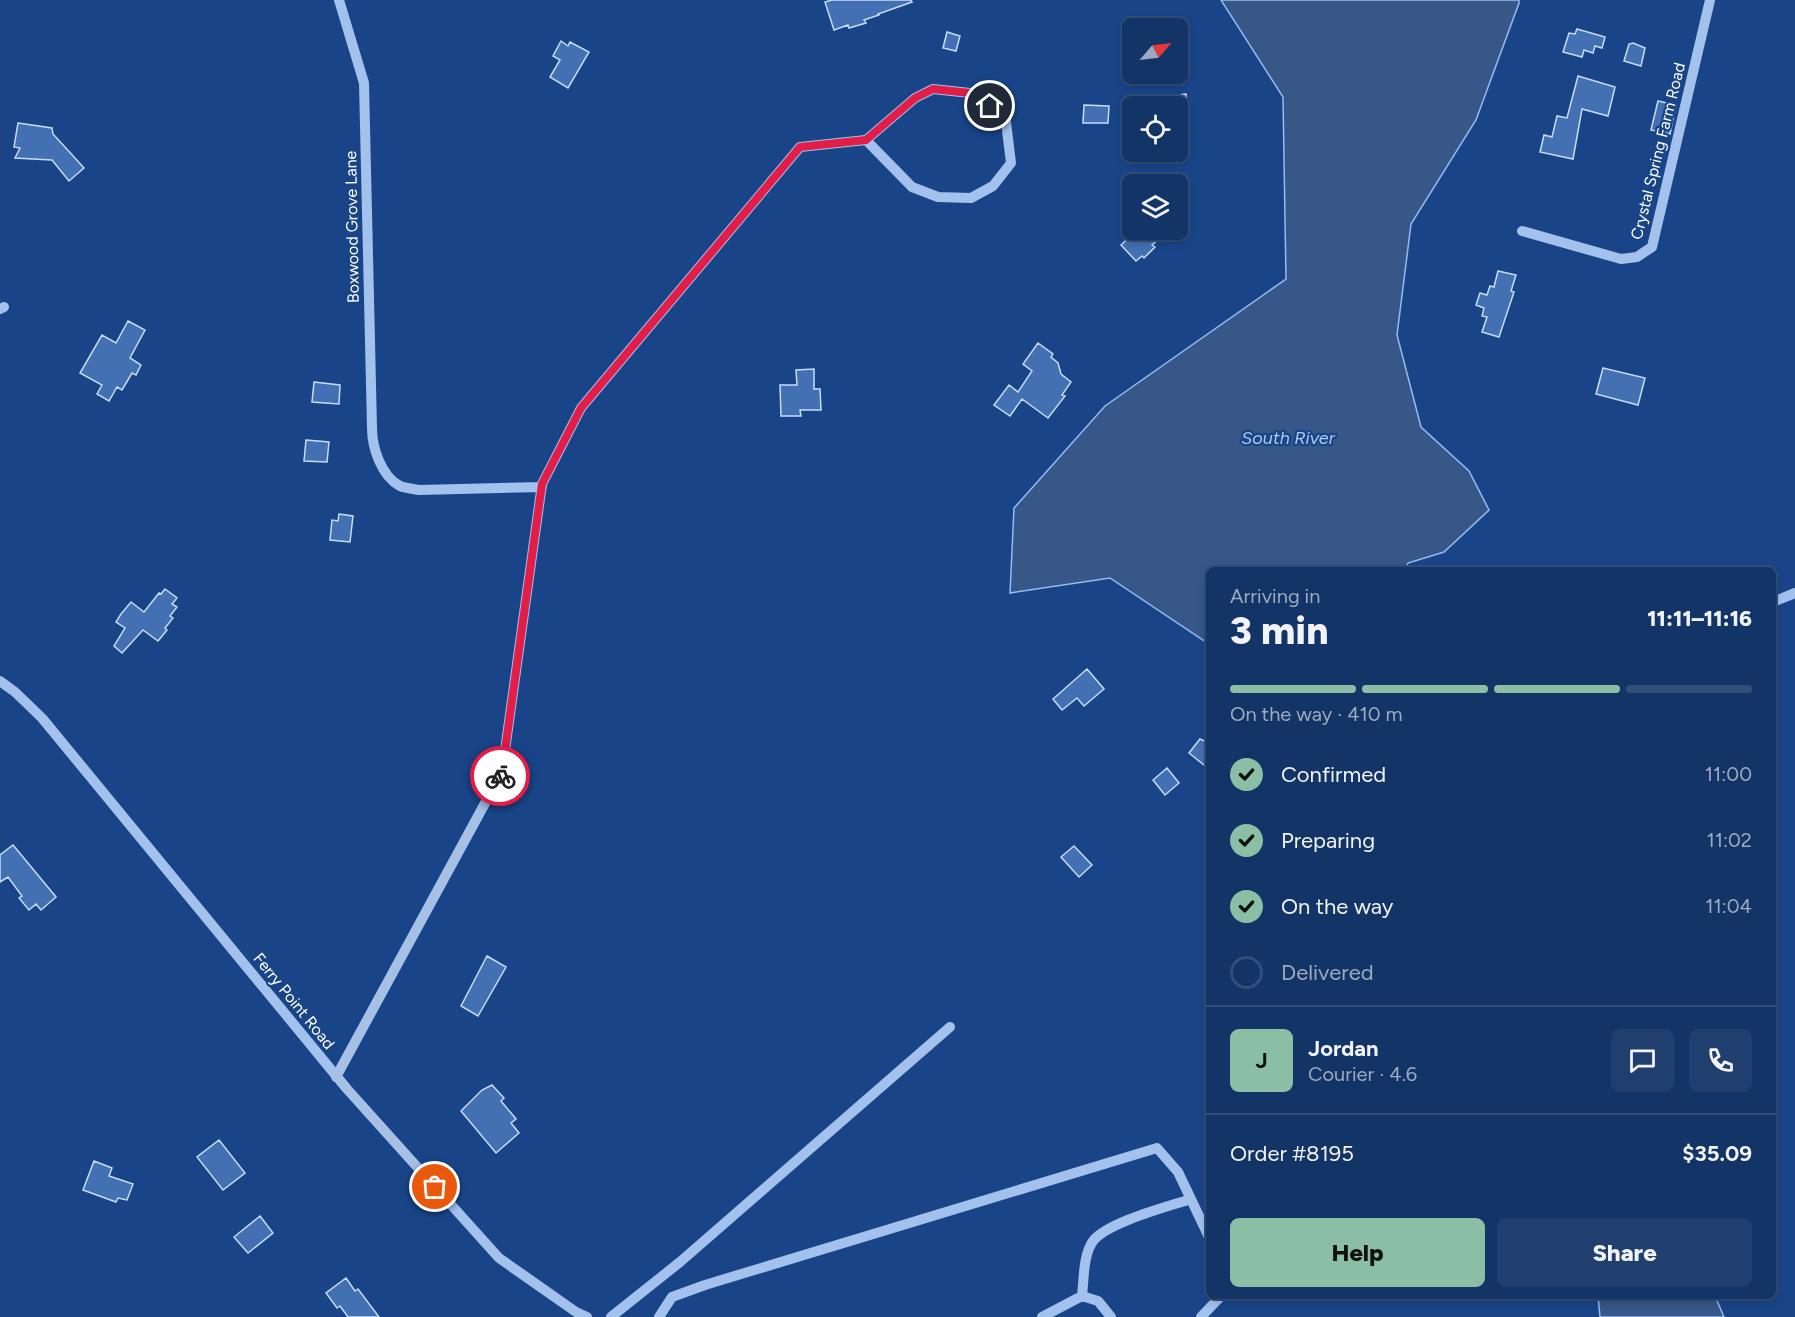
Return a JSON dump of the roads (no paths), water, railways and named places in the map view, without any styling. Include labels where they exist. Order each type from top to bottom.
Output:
[{"type":"street","name":"Boxwood Grove Lane","points":[[339,0],[364,83],[372,441],[376,455],[383,468],[399,485],[418,490],[542,487]]},
{"type":"street","name":"Crystal Spring Farm Road","points":[[1522,231],[1621,259],[1637,257],[1652,247],[1710,0]]},
{"type":"street","points":[[336,1077],[502,772],[542,487],[581,408],[800,147],[866,140],[915,98],[933,89],[979,94],[1006,123],[1011,162],[993,186],[971,198],[938,197],[912,187],[866,140]]},
{"type":"street","points":[[1776,601],[1795,593]]},
{"type":"street","name":"Ferry Point Road","points":[[0,681],[15,692],[49,726],[336,1077],[499,1258],[576,1312],[587,1317]]},
{"type":"street","points":[[611,1317],[680,1262],[950,1027]]},
{"type":"street","points":[[659,1317],[672,1297],[705,1285],[1157,1148],[1178,1172],[1206,1231]]},
{"type":"street","points":[[1082,1296],[1086,1259],[1093,1242],[1109,1229],[1191,1199]]},
{"type":"street","points":[[1042,1317],[1082,1296],[1098,1301],[1111,1317]]},
{"type":"street","points":[[1201,1317],[1218,1299]]},
{"type":"water","name":"South River","points":[[1221,0],[1519,0],[1476,120],[1411,224],[1397,335],[1421,427],[1469,471],[1489,510],[1444,552],[1408,563],[1406,567],[1206,567],[1206,642],[1110,578],[1010,593],[1014,508],[1105,406],[1286,279],[1283,97]]},
{"type":"water","points":[[1598,1299],[1716,1299],[1724,1317],[1600,1317]]}]
